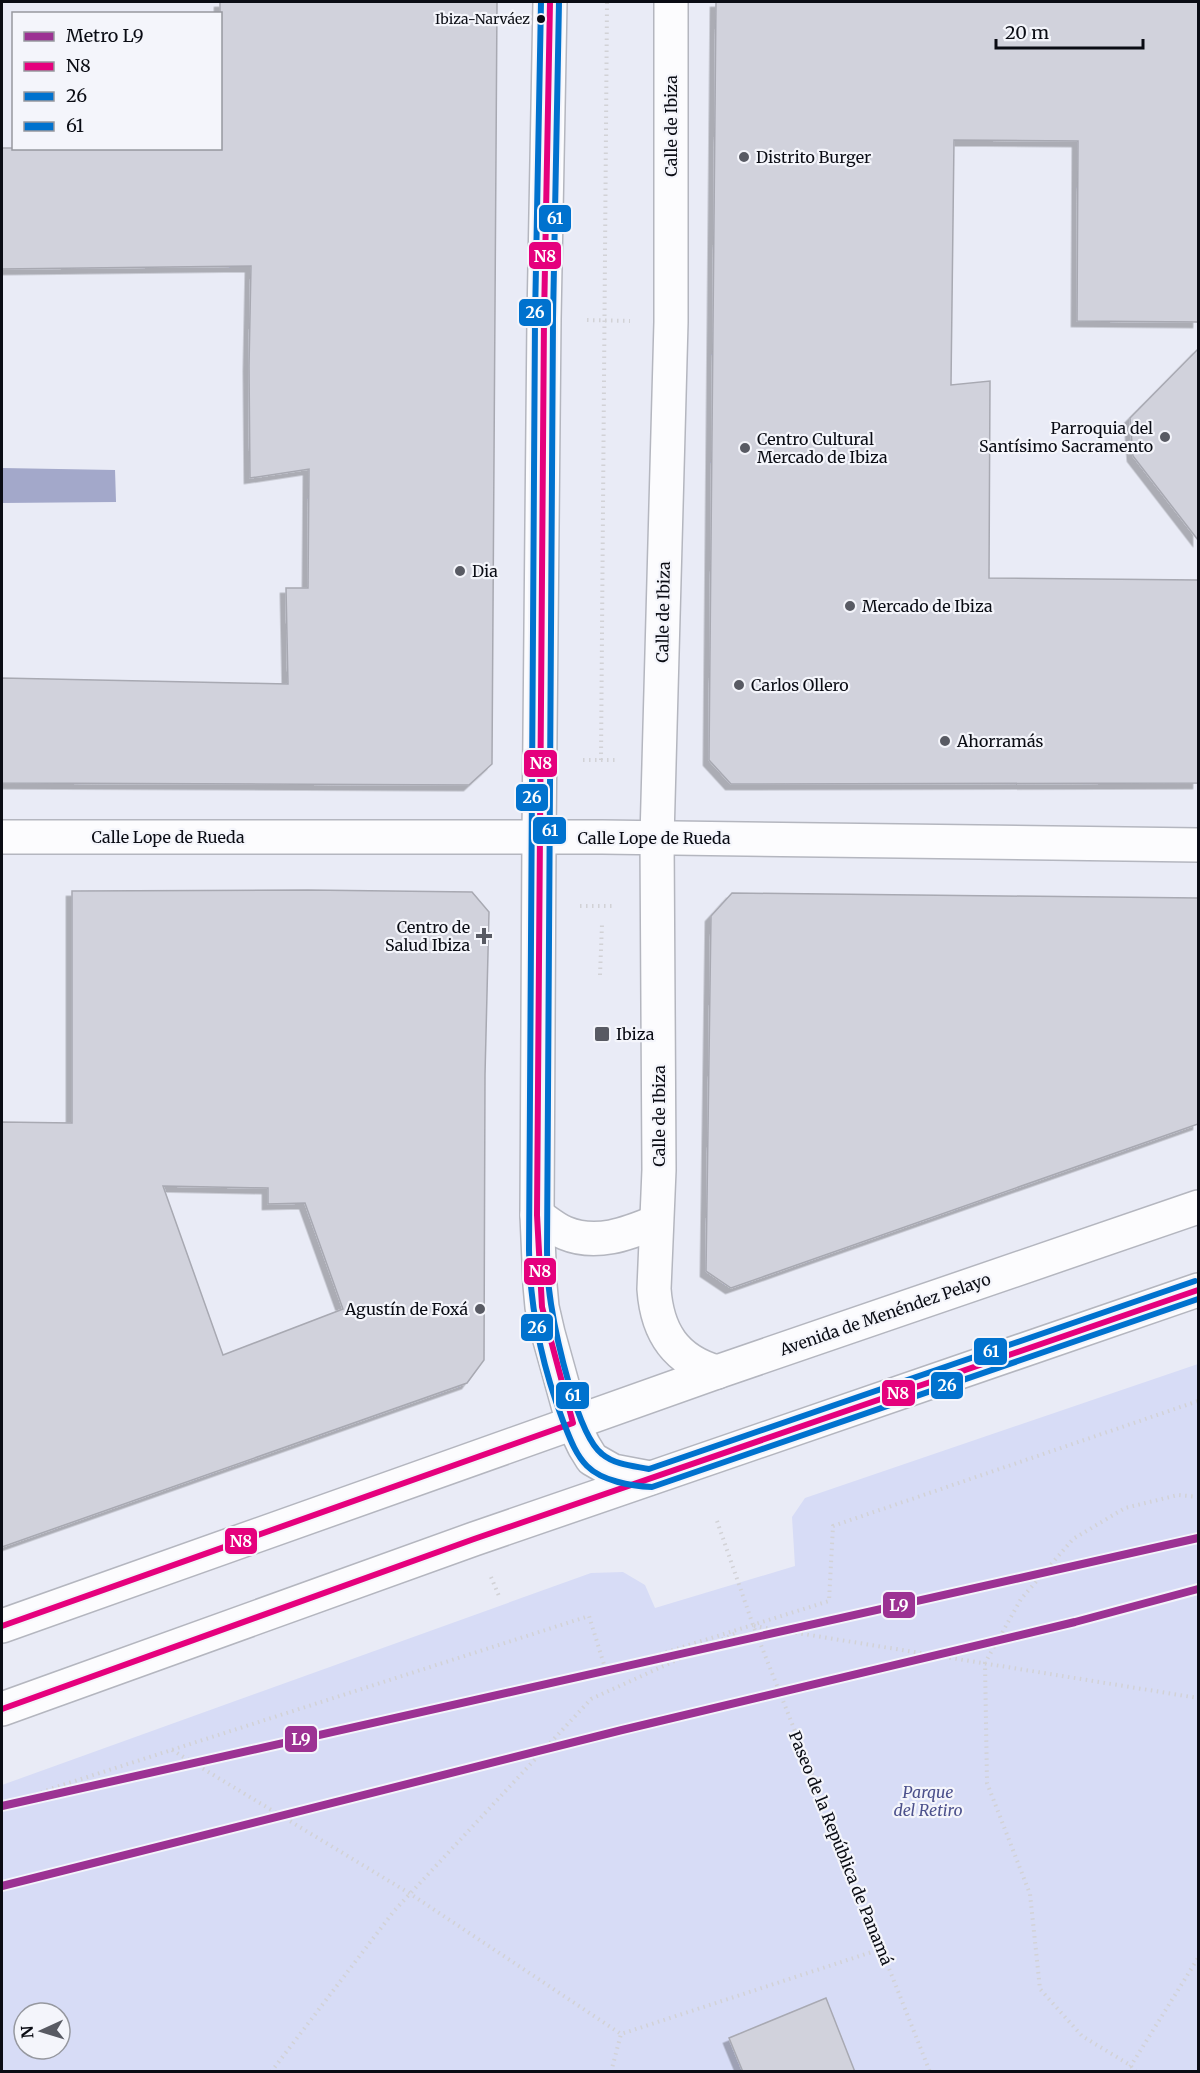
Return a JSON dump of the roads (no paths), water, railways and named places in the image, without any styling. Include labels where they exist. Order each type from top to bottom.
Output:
[{"type":"street","points":[[550,2],[544,319],[539,837],[537,1215],[542,1307],[573,1423],[592,1459],[613,1471],[650,1478]]},
{"type":"street","name":"Calle de Ibiza","points":[[671,2],[670,322],[657,838],[659,1170],[654,1289],[660,1318],[675,1348],[688,1360],[717,1372]]},
{"type":"street","name":"Calle Lope de Rueda","points":[[2,837],[539,837],[1198,844]]},
{"type":"street","name":"Avenida de Menéndez Pelayo","points":[[2,1626],[717,1372],[1198,1207]]},
{"type":"street","points":[[537,1215],[565,1233],[596,1240],[630,1233],[656,1222]]},
{"type":"street","points":[[2,1709],[650,1478],[1198,1290]]},
{"type":"metro line","name":"L9","points":[[2,1806],[1198,1538]]},
{"type":"metro line","name":"L9","points":[[2,1886],[622,1730],[1075,1622],[1198,1589]]},
{"type":"place","name":"Ibiza-Narváez","points":[[541,19]]},
{"type":"place","name":"Distrito Burger","points":[[744,157]]},
{"type":"place","name":"Parroquia del Santísimo Sacramento","points":[[1165,437]]},
{"type":"place","name":"Centro Cultural Mercado de Ibiza","points":[[745,448]]},
{"type":"place","name":"Dia","points":[[460,571]]},
{"type":"place","name":"Mercado de Ibiza","points":[[850,606]]},
{"type":"place","name":"Carlos Ollero","points":[[739,685]]},
{"type":"place","name":"Ahorramás","points":[[945,741]]},
{"type":"place","name":"Centro de Salud Ibiza","points":[[484,936]]},
{"type":"place","name":"Ibiza","points":[[602,1034]]},
{"type":"place","name":"Agustín de Foxá","points":[[480,1309]]},
{"type":"park label","name":"Parque del Retiro","points":[[928,1801]]}]
